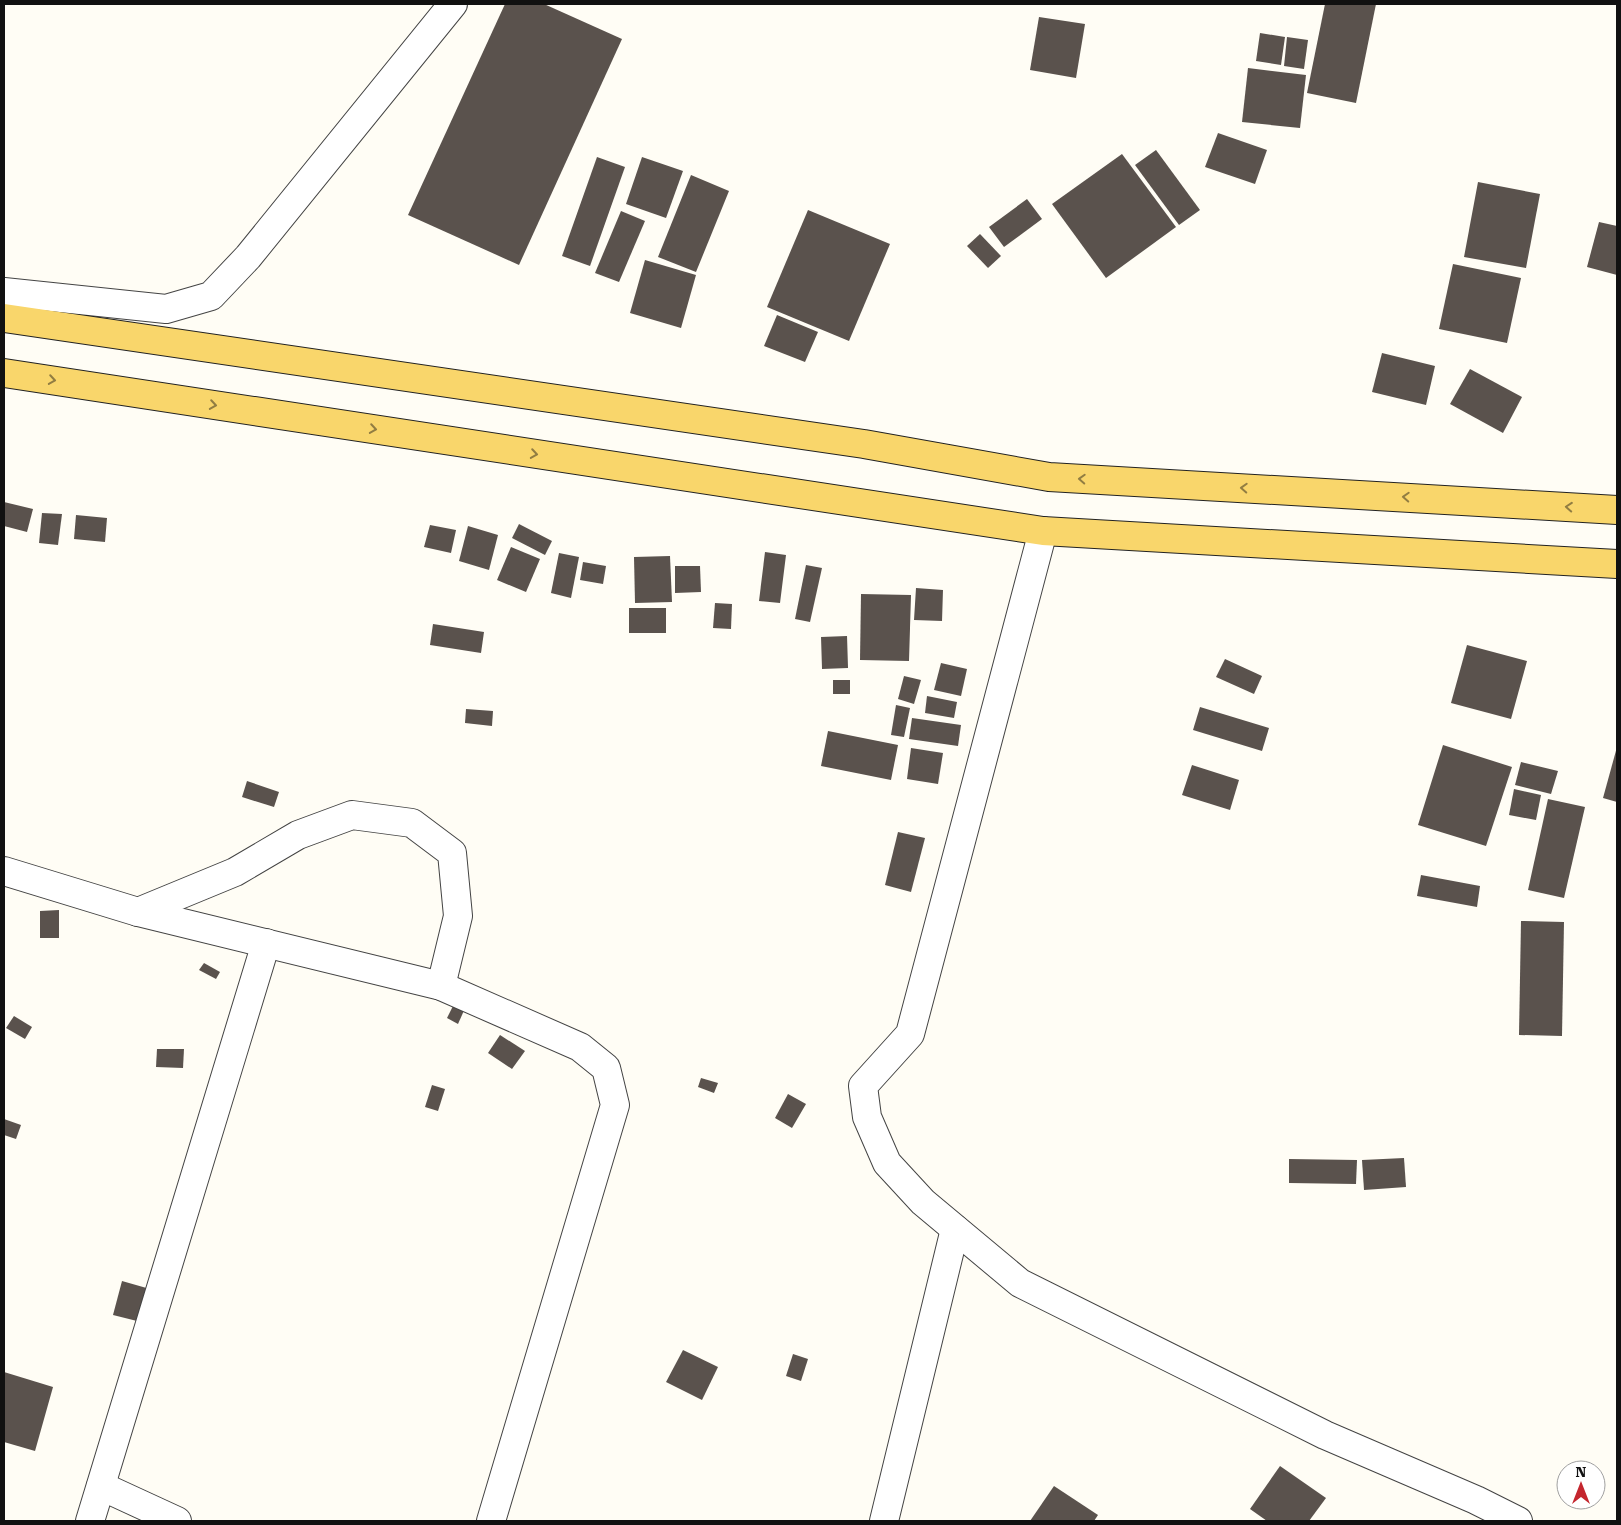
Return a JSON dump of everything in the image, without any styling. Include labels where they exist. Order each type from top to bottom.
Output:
[{"type":"main road","points":[[4,318],[864,444],[1049,477],[1617,510]]},
{"type":"main road","points":[[4,373],[1043,531],[1617,564]]},
{"type":"street","points":[[4,292],[166,310],[211,296],[248,257],[454,4]]},
{"type":"street","points":[[1043,531],[910,1034],[863,1086],[867,1117],[887,1163],[923,1202],[1020,1282],[1325,1435],[1476,1500],[1518,1521]]},
{"type":"street","points":[[138,912],[235,872],[298,835],[352,815],[412,823],[452,853],[458,916],[441,986]]},
{"type":"street","points":[[4,871],[138,912],[441,986],[580,1047],[606,1068],[615,1105],[491,1521]]},
{"type":"street","points":[[90,1521],[266,943]]},
{"type":"street","points":[[884,1521],[955,1229]]},
{"type":"street","points":[[100,1486],[177,1521]]},
{"type":"building","points":[[505,4],[544,4],[622,39],[519,265],[408,215]]},
{"type":"building","points":[[1325,4],[1376,4],[1356,103],[1307,93]]},
{"type":"building","points":[[1039,17],[1085,24],[1076,78],[1030,70]]},
{"type":"building","points":[[1260,33],[1285,37],[1281,65],[1256,61]]},
{"type":"building","points":[[1287,37],[1308,40],[1304,69],[1284,66]]},
{"type":"building","points":[[1248,68],[1306,75],[1300,128],[1242,122]]},
{"type":"building","points":[[1218,133],[1267,150],[1255,184],[1205,167]]},
{"type":"building","points":[[1156,150],[1200,210],[1179,225],[1135,165]]},
{"type":"building","points":[[1122,154],[1176,227],[1106,278],[1052,204]]},
{"type":"building","points":[[597,157],[625,167],[590,266],[562,256]]},
{"type":"building","points":[[642,157],[683,171],[666,218],[626,204]]},
{"type":"building","points":[[691,175],[729,191],[696,272],[658,257]]},
{"type":"building","points":[[1478,182],[1540,194],[1526,268],[1464,257]]},
{"type":"building","points":[[1027,199],[1042,219],[1004,247],[989,227]]},
{"type":"building","points":[[808,210],[890,244],[849,341],[767,307]]},
{"type":"building","points":[[621,211],[645,221],[619,282],[595,273]]},
{"type":"building","points":[[1599,222],[1617,226],[1617,275],[1587,267]]},
{"type":"building","points":[[980,234],[1001,256],[988,268],[967,246]]},
{"type":"building","points":[[645,260],[696,275],[681,328],[630,313]]},
{"type":"building","points":[[1453,264],[1521,278],[1507,343],[1439,329]]},
{"type":"building","points":[[777,315],[818,332],[805,362],[764,346]]},
{"type":"building","points":[[1382,353],[1435,366],[1426,405],[1372,392]]},
{"type":"building","points":[[1470,369],[1522,397],[1503,433],[1450,404]]},
{"type":"building","points":[[4,502],[33,509],[27,532],[4,526]]},
{"type":"building","points":[[42,513],[62,514],[58,545],[39,543]]},
{"type":"building","points":[[76,515],[107,518],[105,542],[74,539]]},
{"type":"building","points":[[519,524],[552,541],[545,555],[512,538]]},
{"type":"building","points":[[430,525],[456,530],[451,553],[424,547]]},
{"type":"building","points":[[468,526],[498,535],[489,570],[459,561]]},
{"type":"building","points":[[511,547],[540,559],[526,592],[497,580]]},
{"type":"building","points":[[765,552],[786,555],[780,603],[759,601]]},
{"type":"building","points":[[559,553],[579,557],[571,598],[551,593]]},
{"type":"building","points":[[670,556],[672,602],[635,603],[634,557]]},
{"type":"building","points":[[583,562],[606,566],[603,584],[580,580]]},
{"type":"building","points":[[806,565],[822,568],[810,622],[795,619]]},
{"type":"building","points":[[675,566],[700,566],[701,592],[675,593]]},
{"type":"building","points":[[916,588],[943,590],[942,621],[914,620]]},
{"type":"building","points":[[861,594],[911,595],[909,661],[860,660]]},
{"type":"building","points":[[715,603],[732,604],[731,629],[713,628]]},
{"type":"building","points":[[629,608],[666,608],[666,633],[629,633]]},
{"type":"building","points":[[433,624],[484,632],[481,653],[430,645]]},
{"type":"building","points":[[847,636],[848,668],[822,669],[821,637]]},
{"type":"building","points":[[1467,645],[1527,661],[1511,719],[1451,703]]},
{"type":"building","points":[[1225,659],[1262,676],[1254,694],[1216,677]]},
{"type":"building","points":[[941,663],[967,669],[961,696],[934,690]]},
{"type":"building","points":[[904,676],[921,680],[914,704],[898,699]]},
{"type":"building","points":[[833,680],[850,680],[850,694],[833,694]]},
{"type":"building","points":[[927,696],[957,702],[954,718],[925,713]]},
{"type":"building","points":[[896,705],[910,708],[904,737],[891,735]]},
{"type":"building","points":[[1200,707],[1269,728],[1262,751],[1193,730]]},
{"type":"building","points":[[466,709],[493,711],[492,726],[465,723]]},
{"type":"building","points":[[912,718],[961,725],[958,746],[909,739]]},
{"type":"building","points":[[828,731],[898,745],[891,780],[821,766]]},
{"type":"building","points":[[1443,745],[1512,767],[1486,846],[1418,825]]},
{"type":"building","points":[[1617,747],[1617,802],[1603,798]]},
{"type":"building","points":[[911,748],[943,753],[938,784],[907,779]]},
{"type":"building","points":[[1521,762],[1558,771],[1551,794],[1515,785]]},
{"type":"building","points":[[1192,765],[1239,780],[1230,810],[1182,795]]},
{"type":"building","points":[[247,781],[279,792],[274,807],[242,797]]},
{"type":"building","points":[[1514,789],[1541,795],[1536,820],[1509,815]]},
{"type":"building","points":[[1548,799],[1585,807],[1564,898],[1528,890]]},
{"type":"building","points":[[898,832],[925,838],[911,892],[885,885]]},
{"type":"building","points":[[1421,875],[1480,886],[1477,907],[1417,896]]},
{"type":"building","points":[[59,910],[59,938],[40,938],[40,911]]},
{"type":"building","points":[[1521,921],[1564,922],[1562,1036],[1519,1035]]},
{"type":"building","points":[[204,963],[220,972],[216,979],[199,970]]},
{"type":"building","points":[[455,1002],[466,1006],[458,1024],[447,1018]]},
{"type":"building","points":[[14,1016],[32,1027],[25,1039],[6,1028]]},
{"type":"building","points":[[500,1035],[525,1051],[512,1069],[488,1053]]},
{"type":"building","points":[[157,1049],[184,1049],[183,1068],[156,1067]]},
{"type":"building","points":[[701,1078],[718,1083],[714,1093],[698,1087]]},
{"type":"building","points":[[432,1085],[445,1089],[438,1111],[425,1107]]},
{"type":"building","points":[[788,1094],[806,1104],[792,1128],[775,1118]]},
{"type":"building","points":[[4,1119],[21,1125],[16,1139],[4,1135]]},
{"type":"building","points":[[1404,1158],[1406,1187],[1364,1190],[1362,1160]]},
{"type":"building","points":[[1289,1159],[1357,1160],[1356,1184],[1289,1183]]},
{"type":"building","points":[[122,1281],[150,1289],[141,1322],[113,1315]]},
{"type":"building","points":[[683,1350],[718,1367],[702,1400],[666,1382]]},
{"type":"building","points":[[793,1354],[808,1359],[801,1381],[786,1376]]},
{"type":"building","points":[[4,1372],[53,1387],[35,1451],[4,1442]]},
{"type":"building","points":[[1280,1466],[1326,1498],[1309,1521],[1267,1521],[1250,1509]]},
{"type":"building","points":[[1054,1486],[1098,1515],[1094,1521],[1030,1521]]}]
